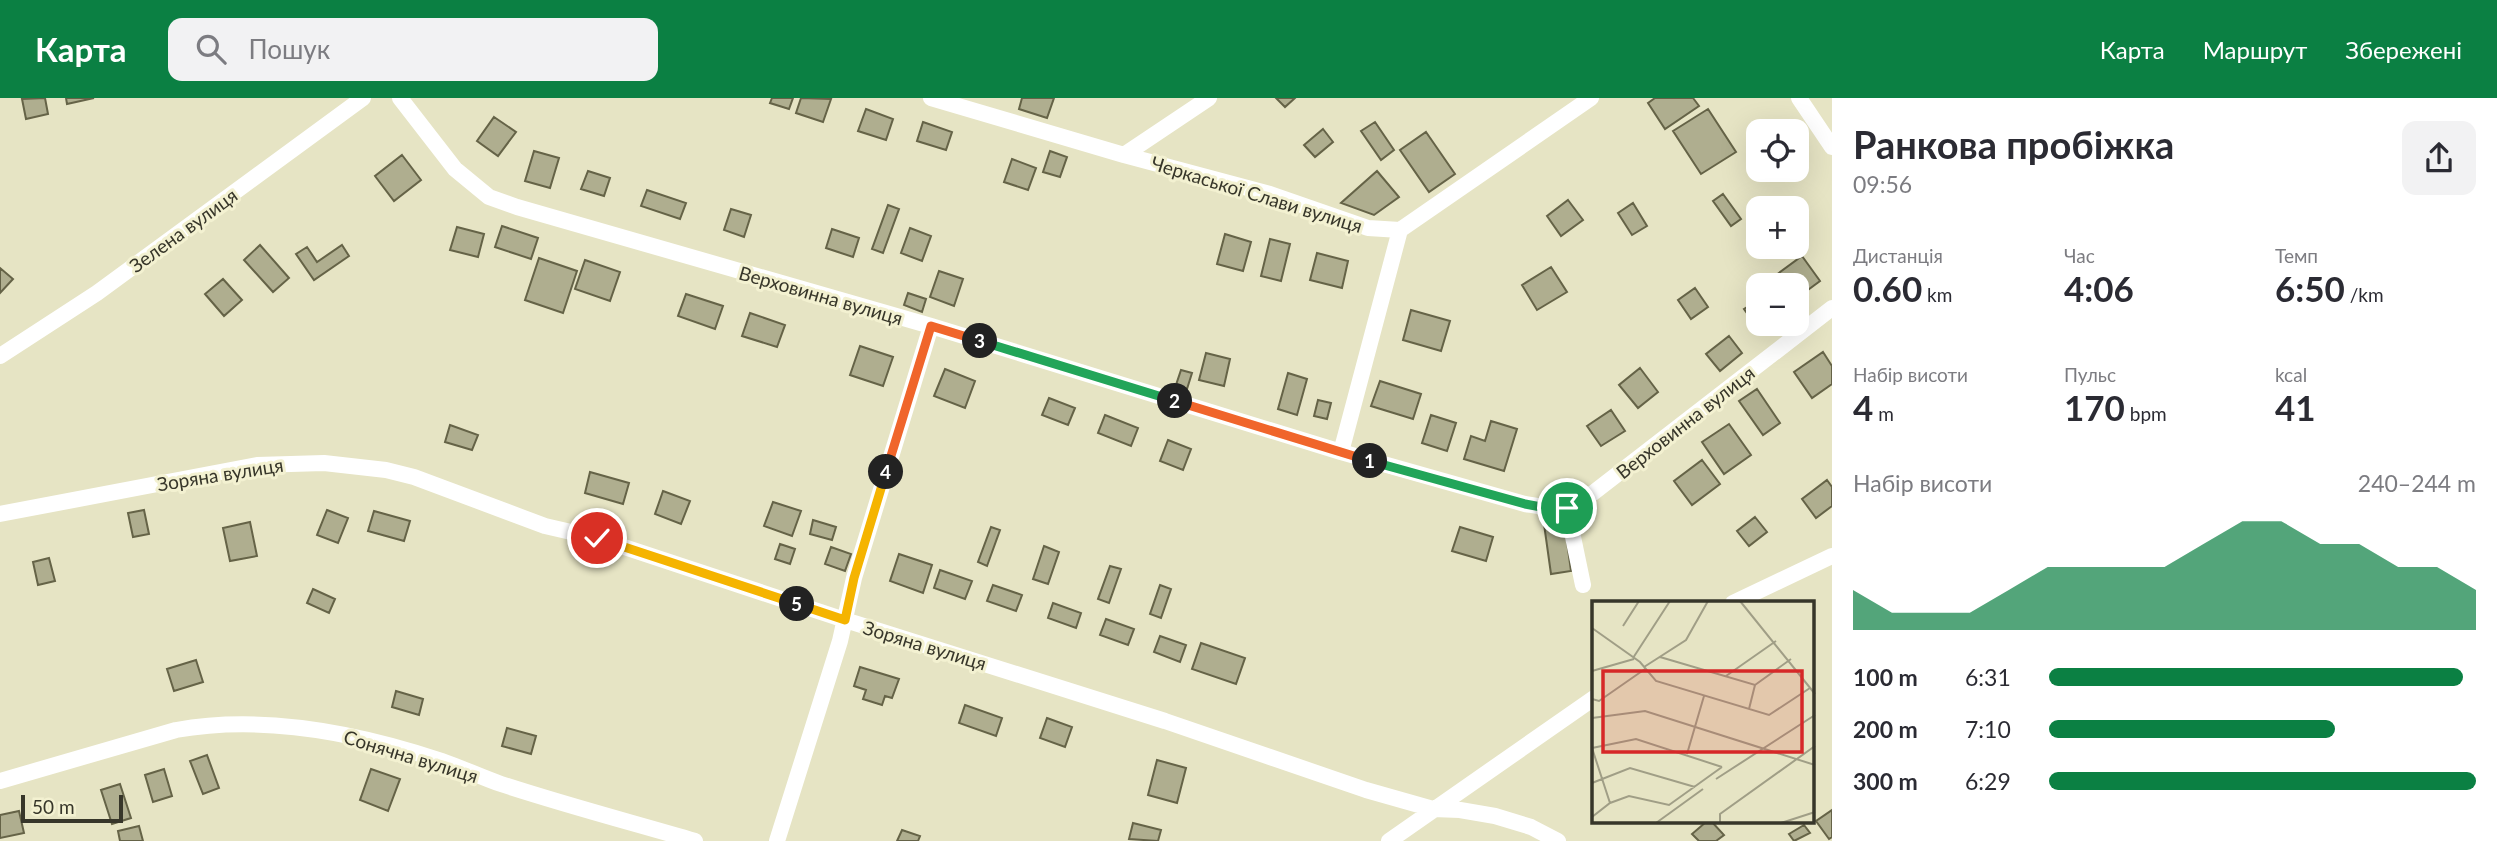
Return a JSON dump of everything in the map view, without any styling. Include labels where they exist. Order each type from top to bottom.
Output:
[{"type":"street","name":"Зелена вулиця","points":[[0,356],[97,293],[363,98]]},
{"type":"street","name":"Верховинна вулиця","points":[[400,98],[455,169],[489,197],[517,207],[931,326],[1341,453],[1552,509],[1567,508],[1593,493],[1832,308]]},
{"type":"street","name":"Черкаської Слави вулиця","points":[[931,98],[1124,155],[1270,194],[1368,228],[1400,230]]},
{"type":"street","points":[[1124,155],[1209,98]]},
{"type":"street","points":[[1341,453],[1400,230],[1591,98]]},
{"type":"street","points":[[1799,98],[1832,147]]},
{"type":"street","points":[[777,841],[931,326]]},
{"type":"street","name":"Зоряна вулиця","points":[[0,514],[257,465],[324,463],[386,470],[414,477],[545,526],[597,538],[1165,721],[1366,790],[1433,809],[1495,816],[1531,827],[1558,841]]},
{"type":"street","points":[[1567,508],[1583,585]]},
{"type":"street","points":[[1737,601],[1832,556]]},
{"type":"street","points":[[1389,841],[1592,699]]},
{"type":"street","name":"Сонячна вулиця","points":[[0,781],[195,726],[242,724],[300,728],[387,744],[500,783],[695,841]]},
{"type":"building","points":[[45,98],[48,114],[26,119],[22,99]]},
{"type":"building","points":[[66,98],[94,98],[67,104]]},
{"type":"building","points":[[772,98],[793,98],[789,109],[770,103]]},
{"type":"building","points":[[801,98],[831,99],[823,122],[796,113]]},
{"type":"building","points":[[1022,98],[1054,98],[1047,118],[1019,109]]},
{"type":"building","points":[[1276,98],[1295,98],[1285,107]]},
{"type":"building","points":[[1655,98],[1693,98],[1699,106],[1665,129],[1648,103]]},
{"type":"building","points":[[866,109],[893,119],[886,140],[858,131]]},
{"type":"building","points":[[1708,109],[1736,152],[1701,174],[1673,131]]},
{"type":"building","points":[[494,117],[516,132],[498,156],[477,141]]},
{"type":"building","points":[[923,122],[952,132],[946,150],[917,141]]},
{"type":"building","points":[[1375,122],[1394,150],[1381,160],[1361,131]]},
{"type":"building","points":[[1323,129],[1333,142],[1315,157],[1304,145]]},
{"type":"building","points":[[1426,132],[1455,174],[1429,192],[1400,150]]},
{"type":"building","points":[[534,151],[559,158],[550,188],[525,181]]},
{"type":"building","points":[[1050,151],[1067,157],[1060,177],[1043,172]]},
{"type":"building","points":[[402,155],[421,180],[394,201],[375,176]]},
{"type":"building","points":[[1012,159],[1036,168],[1028,190],[1004,182]]},
{"type":"building","points":[[588,171],[610,178],[604,196],[581,189]]},
{"type":"building","points":[[1377,171],[1399,197],[1374,215],[1341,203]]},
{"type":"building","points":[[647,190],[686,203],[680,219],[641,206]]},
{"type":"building","points":[[1723,194],[1741,219],[1731,226],[1713,201]]},
{"type":"building","points":[[1568,200],[1583,220],[1561,236],[1547,216]]},
{"type":"building","points":[[1633,203],[1647,226],[1632,235],[1618,213]]},
{"type":"building","points":[[888,205],[899,209],[883,253],[872,249]]},
{"type":"building","points":[[731,209],[751,215],[744,237],[724,230]]},
{"type":"building","points":[[502,226],[538,238],[531,259],[495,247]]},
{"type":"building","points":[[457,227],[484,234],[478,257],[450,250]]},
{"type":"building","points":[[910,228],[931,236],[922,261],[901,253]]},
{"type":"building","points":[[832,229],[859,238],[853,257],[826,248]]},
{"type":"building","points":[[1225,234],[1251,242],[1243,271],[1217,264]]},
{"type":"building","points":[[1270,239],[1290,244],[1281,281],[1261,276]]},
{"type":"building","points":[[260,245],[289,278],[273,292],[244,260]]},
{"type":"building","points":[[342,245],[349,256],[314,280],[296,254],[307,247],[317,262]]},
{"type":"building","points":[[1317,253],[1348,261],[1342,288],[1310,280]]},
{"type":"building","points":[[539,258],[577,271],[563,313],[525,300]]},
{"type":"building","points":[[1798,259],[1804,259],[1820,281],[1809,289],[1809,273],[1779,273]]},
{"type":"building","points":[[585,260],[620,272],[610,301],[575,289]]},
{"type":"building","points":[[1551,267],[1567,292],[1537,310],[1522,285]]},
{"type":"building","points":[[0,268],[13,279],[0,293]]},
{"type":"building","points":[[939,271],[963,279],[954,306],[930,297]]},
{"type":"building","points":[[223,279],[242,300],[224,316],[205,294]]},
{"type":"building","points":[[1695,288],[1708,307],[1691,319],[1678,300]]},
{"type":"building","points":[[908,293],[926,299],[922,312],[904,305]]},
{"type":"building","points":[[686,294],[723,306],[715,329],[678,316]]},
{"type":"building","points":[[1411,310],[1450,321],[1441,351],[1403,340]]},
{"type":"building","points":[[750,313],[785,325],[777,347],[742,336]]},
{"type":"building","points":[[1729,336],[1742,353],[1720,371],[1706,354]]},
{"type":"building","points":[[860,346],[893,357],[883,386],[850,375]]},
{"type":"building","points":[[1823,352],[1832,366],[1832,384],[1812,398],[1794,372]]},
{"type":"building","points":[[1206,353],[1230,359],[1224,386],[1199,380]]},
{"type":"building","points":[[1640,368],[1658,392],[1638,408],[1619,385]]},
{"type":"building","points":[[945,369],[975,381],[965,408],[934,396]]},
{"type":"building","points":[[1181,370],[1192,373],[1187,389],[1176,385]]},
{"type":"building","points":[[1288,373],[1307,379],[1297,415],[1278,409]]},
{"type":"building","points":[[1380,381],[1421,394],[1413,419],[1371,406]]},
{"type":"building","points":[[1757,389],[1780,423],[1763,435],[1739,401]]},
{"type":"building","points":[[1049,398],[1075,408],[1068,425],[1042,415]]},
{"type":"building","points":[[1318,400],[1331,403],[1327,419],[1314,416]]},
{"type":"building","points":[[1611,410],[1625,431],[1601,446],[1587,426]]},
{"type":"building","points":[[1105,415],[1138,428],[1131,446],[1098,433]]},
{"type":"building","points":[[1431,415],[1456,423],[1447,451],[1422,443]]},
{"type":"building","points":[[1491,421],[1517,429],[1504,471],[1464,459],[1471,436],[1485,441]]},
{"type":"building","points":[[1729,424],[1751,455],[1724,474],[1702,442]]},
{"type":"building","points":[[450,425],[478,435],[472,450],[445,442]]},
{"type":"building","points":[[1168,440],[1191,449],[1183,470],[1160,461]]},
{"type":"building","points":[[1702,460],[1720,484],[1692,505],[1674,481]]},
{"type":"building","points":[[590,472],[629,483],[623,504],[585,493]]},
{"type":"building","points":[[1827,480],[1832,487],[1832,506],[1816,518],[1802,499]]},
{"type":"building","points":[[663,491],[690,501],[681,524],[655,514]]},
{"type":"building","points":[[773,502],[801,511],[792,536],[764,526]]},
{"type":"building","points":[[144,510],[149,534],[133,537],[128,513]]},
{"type":"building","points":[[327,510],[348,518],[338,543],[317,535]]},
{"type":"building","points":[[374,511],[410,521],[404,541],[368,531]]},
{"type":"building","points":[[1755,517],[1767,532],[1749,546],[1737,531]]},
{"type":"building","points":[[813,520],[836,527],[832,540],[810,534]]},
{"type":"building","points":[[1562,521],[1571,571],[1551,574],[1544,524]]},
{"type":"building","points":[[250,522],[257,556],[230,561],[223,528]]},
{"type":"building","points":[[991,527],[1000,530],[987,566],[978,562]]},
{"type":"building","points":[[1460,527],[1493,537],[1486,561],[1452,551]]},
{"type":"building","points":[[780,544],[795,549],[790,564],[775,559]]},
{"type":"building","points":[[1044,546],[1059,552],[1048,584],[1033,579]]},
{"type":"building","points":[[831,547],[851,554],[845,571],[825,564]]},
{"type":"building","points":[[899,554],[932,565],[923,593],[890,581]]},
{"type":"building","points":[[49,558],[55,581],[38,585],[33,562]]},
{"type":"building","points":[[1110,566],[1121,569],[1109,603],[1098,599]]},
{"type":"building","points":[[940,570],[972,581],[965,599],[934,588]]},
{"type":"building","points":[[993,585],[1022,595],[1016,611],[987,601]]},
{"type":"building","points":[[1160,585],[1171,589],[1161,618],[1150,614]]},
{"type":"building","points":[[313,589],[335,599],[329,613],[307,603]]},
{"type":"building","points":[[1053,603],[1081,613],[1076,628],[1048,618]]},
{"type":"building","points":[[1106,619],[1134,629],[1128,645],[1100,635]]},
{"type":"building","points":[[1160,636],[1186,645],[1180,662],[1154,652]]},
{"type":"building","points":[[1201,643],[1245,658],[1236,684],[1192,669]]},
{"type":"building","points":[[196,660],[203,682],[174,691],[167,669]]},
{"type":"building","points":[[860,667],[899,679],[892,698],[885,696],[882,705],[863,699],[866,690],[854,686]]},
{"type":"building","points":[[396,691],[423,699],[419,715],[392,707]]},
{"type":"building","points":[[965,705],[1002,718],[996,736],[959,723]]},
{"type":"building","points":[[1047,718],[1072,727],[1065,747],[1040,738]]},
{"type":"building","points":[[507,728],[536,736],[531,754],[502,746]]},
{"type":"building","points":[[207,755],[219,788],[203,794],[190,761]]},
{"type":"building","points":[[1157,760],[1186,768],[1177,803],[1148,795]]},
{"type":"building","points":[[164,769],[172,796],[153,802],[145,775]]},
{"type":"building","points":[[371,769],[400,779],[388,811],[360,800]]},
{"type":"building","points":[[120,784],[131,818],[112,824],[101,790]]},
{"type":"building","points":[[1832,810],[1832,837],[1829,839],[1816,821]]},
{"type":"building","points":[[19,811],[24,833],[0,838],[0,815]]},
{"type":"building","points":[[1133,823],[1161,830],[1158,841],[1129,839]]},
{"type":"building","points":[[1704,824],[1714,824],[1724,835],[1716,841],[1699,841],[1692,834]]},
{"type":"building","points":[[1804,825],[1810,833],[1794,841],[1789,834]]},
{"type":"building","points":[[139,826],[143,841],[120,841],[118,831]]},
{"type":"building","points":[[902,830],[920,836],[918,841],[897,841]]},
{"type":"route","points":[[597,538],[845,620],[854,578],[931,326],[1341,453],[1525,504],[1552,509],[1567,508]]}]
